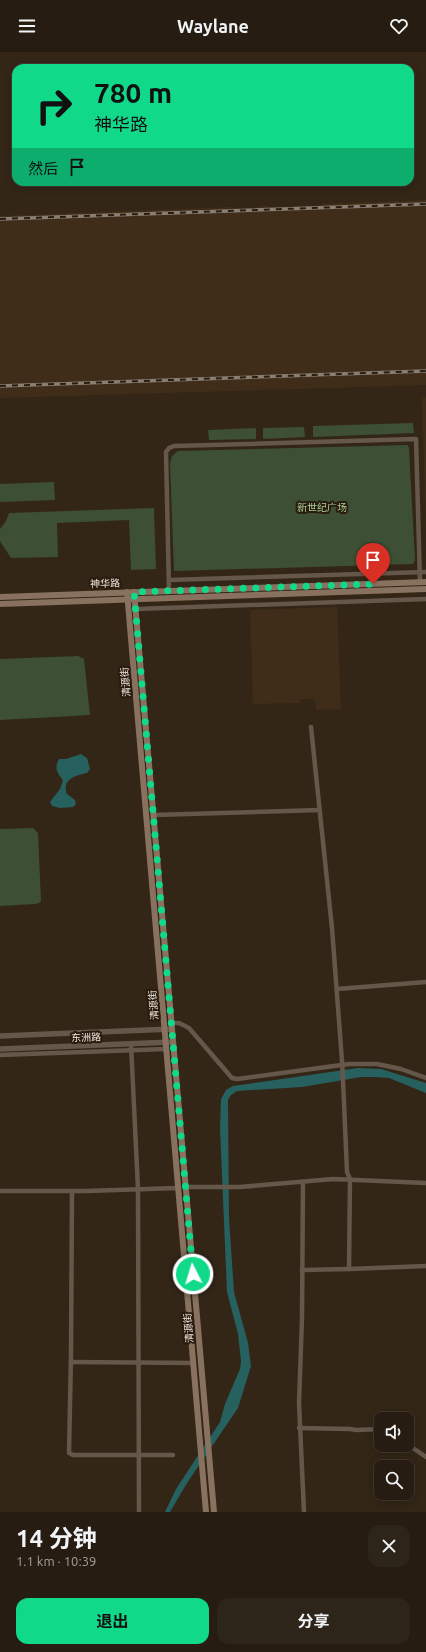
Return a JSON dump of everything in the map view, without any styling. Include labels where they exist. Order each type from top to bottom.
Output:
[{"type":"main road","name":"神华路","points":[[0,597],[423,582]]},
{"type":"main road","name":"神华路","points":[[0,604],[426,589]]},
{"type":"main road","name":"清源街","points":[[127,592],[206,1512]]},
{"type":"main road","name":"清源街","points":[[134,592],[214,1512]]},
{"type":"street","points":[[169,591],[166,452],[169,448],[174,446],[416,439],[420,572],[423,582]]},
{"type":"street","points":[[169,580],[426,572]]},
{"type":"street","points":[[136,609],[426,599]]},
{"type":"street","points":[[311,727],[342,1061],[347,1172],[350,1179],[349,1269]]},
{"type":"street","points":[[154,815],[319,810]]},
{"type":"street","points":[[336,989],[426,982]]},
{"type":"street","points":[[172,1026],[179,1023],[188,1028],[232,1078],[349,1064],[377,1064],[401,1069],[426,1078]]},
{"type":"street","name":"东洲路","points":[[0,1036],[165,1030],[172,1026]]},
{"type":"street","name":"东洲路","points":[[0,1049],[166,1046],[173,1042]]},
{"type":"street","points":[[0,1055],[132,1047],[138,1189],[139,1512]]},
{"type":"street","points":[[186,1187],[229,1187],[350,1179],[426,1183]]},
{"type":"street","points":[[303,1182],[299,1428],[304,1512]]},
{"type":"street","points":[[0,1191],[72,1191],[178,1188]]},
{"type":"street","points":[[72,1191],[69,1453],[73,1456],[173,1455]]},
{"type":"street","points":[[302,1270],[426,1266]]},
{"type":"street","points":[[71,1362],[194,1363]]},
{"type":"street","points":[[299,1428],[374,1429]]},
{"type":"street","points":[[414,1449],[426,1457]]},
{"type":"shaded area","points":[[426,200],[426,385],[0,398],[0,216],[232,207],[256,208],[258,206],[269,206],[270,208],[322,206],[323,204]]},
{"type":"shaded area","points":[[426,397],[426,531],[422,398]]},
{"type":"shaded area","points":[[337,607],[341,709],[316,710],[315,699],[300,699],[300,703],[253,704],[250,610]]},
{"type":"green space","points":[[413,423],[414,433],[313,437],[313,426]]},
{"type":"green space","points":[[304,427],[305,437],[263,439],[263,428]]},
{"type":"green space","points":[[256,428],[256,439],[209,440],[208,430]]},
{"type":"green space","name":"新世纪广场","points":[[408,445],[415,560],[413,564],[174,571],[170,463],[172,456],[178,451]]},
{"type":"green space","points":[[54,482],[55,500],[0,502],[0,484]]},
{"type":"green space","points":[[154,508],[156,569],[131,570],[129,520],[57,523],[58,557],[11,558],[0,541],[0,529],[6,521],[9,513]]},
{"type":"green space","points":[[78,656],[84,659],[90,715],[0,720],[0,659]]},
{"type":"green space","points":[[33,828],[38,833],[41,901],[35,904],[0,906],[0,829]]},
{"type":"water","points":[[81,754],[87,758],[90,769],[87,773],[79,775],[68,781],[66,785],[67,794],[75,800],[76,804],[73,807],[60,808],[52,806],[50,802],[60,789],[63,780],[57,770],[59,759],[66,759]]},
{"type":"water","points":[[358,1068],[381,1069],[426,1083],[426,1093],[389,1078],[361,1077],[302,1087],[237,1091],[231,1095],[228,1100],[229,1219],[234,1292],[248,1343],[251,1366],[238,1408],[187,1483],[170,1512],[165,1512],[176,1489],[220,1422],[225,1404],[240,1369],[241,1361],[238,1334],[227,1292],[220,1129],[221,1099],[226,1090],[233,1086]]},
{"type":"railway","points":[[0,219],[426,204]]},
{"type":"railway","points":[[0,386],[426,371]]},
{"type":"route","points":[[193,1274],[134,592],[373,584]]}]
